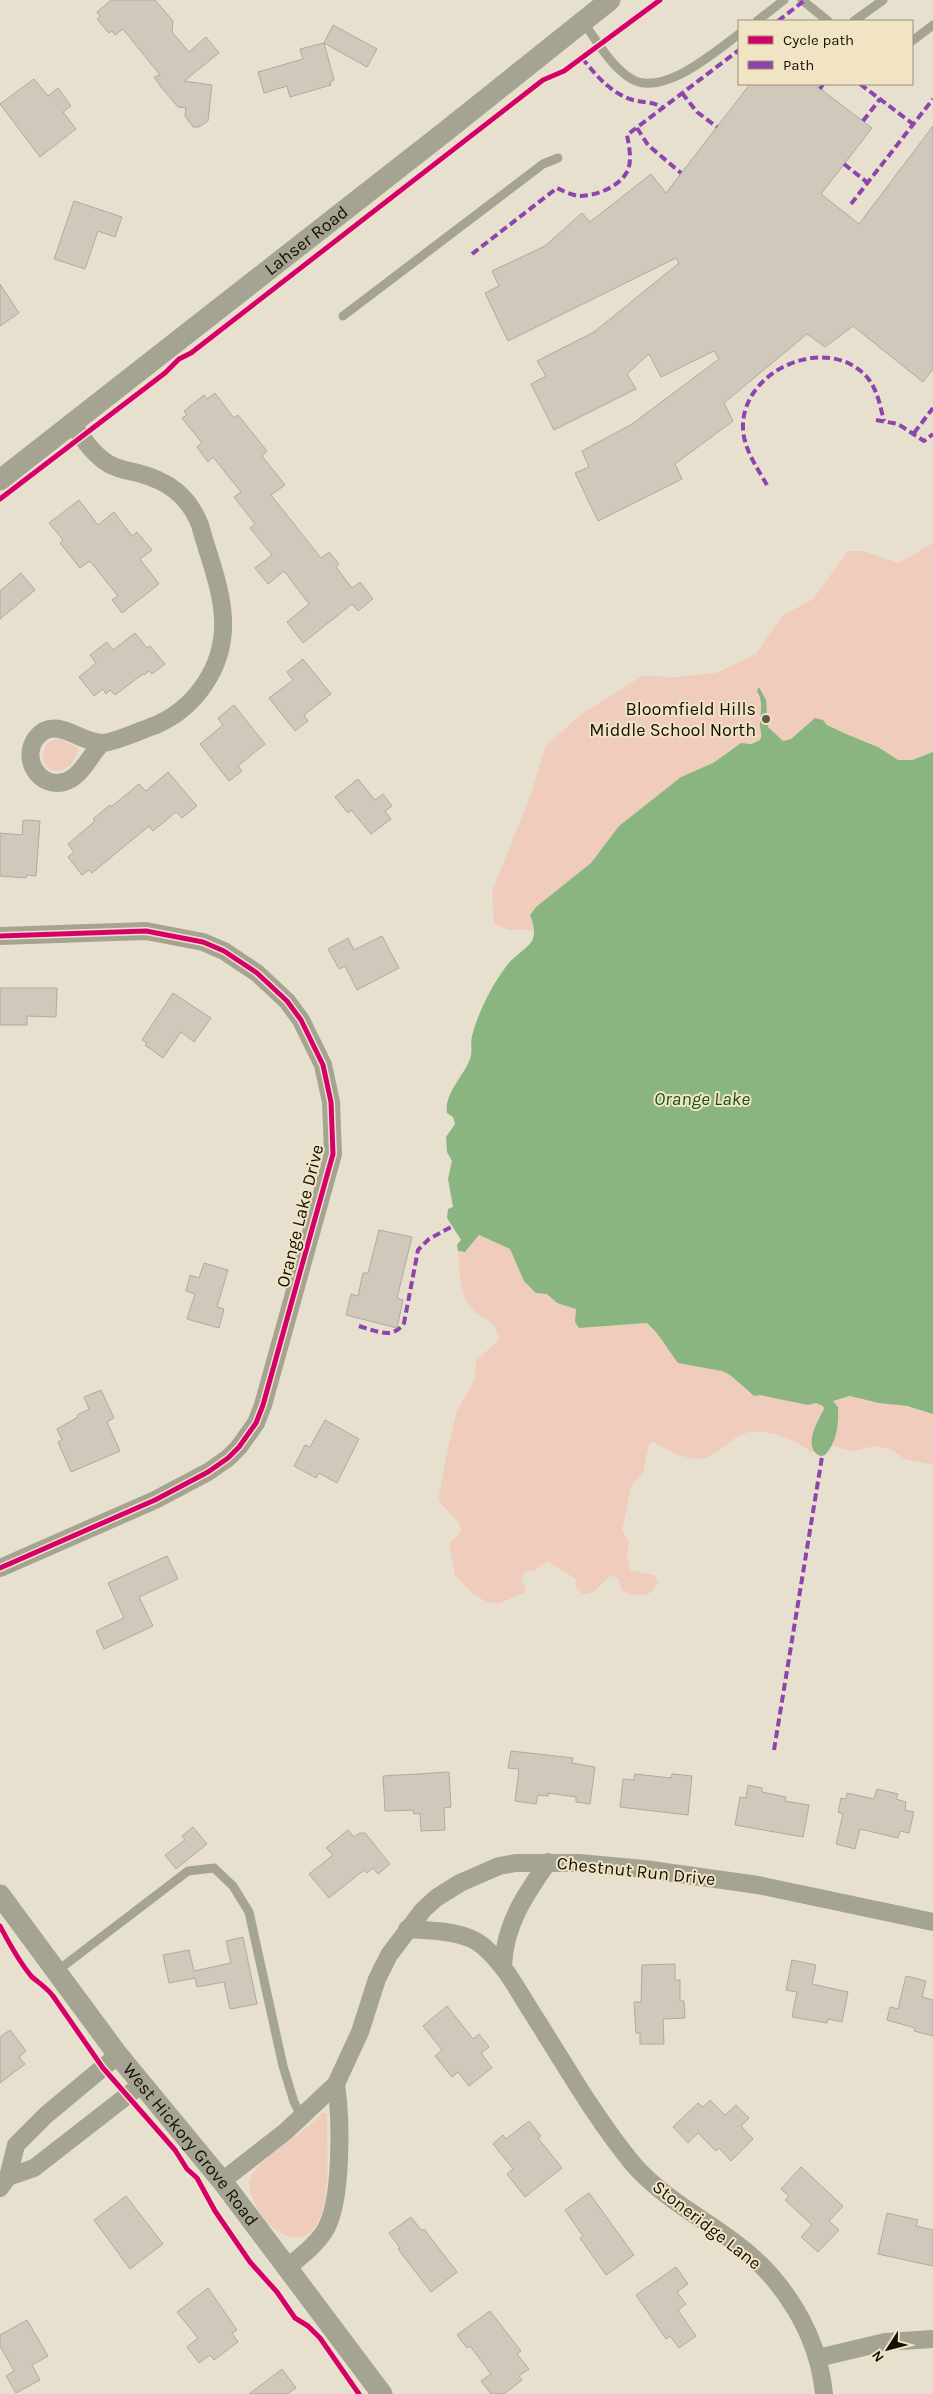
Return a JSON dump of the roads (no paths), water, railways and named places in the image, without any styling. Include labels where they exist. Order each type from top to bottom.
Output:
[{"type":"street","name":"Lahser Road","points":[[0,480],[610,0]]},
{"type":"street","points":[[72,424],[99,458],[111,465],[158,478],[172,486],[185,498],[194,510],[200,524],[223,618],[222,642],[216,663],[208,680],[190,702],[161,722],[102,743]]},
{"type":"street","name":"Orange Lake Drive","points":[[0,936],[146,931],[203,942],[240,960],[287,1001],[313,1041],[323,1065],[331,1102],[334,1135],[328,1175],[263,1405],[256,1423],[239,1447],[217,1466],[190,1482],[0,1568]]},
{"type":"street","points":[[503,1965],[507,1933],[516,1911],[548,1862]]},
{"type":"street","name":"Chestnut Run Drive","points":[[222,2181],[302,2117],[322,2095],[336,2084],[360,2032],[377,1979],[388,1955],[407,1929],[436,1898],[483,1872],[516,1863],[579,1862],[714,1878],[811,1895],[933,1922]]},
{"type":"street","name":"West Hickory Grove Road","points":[[0,1895],[118,2056],[222,2181],[382,2394]]},
{"type":"street","name":"Stoneridge Lane","points":[[407,1929],[456,1934],[481,1944],[503,1965],[583,2094],[618,2146],[647,2178],[673,2201],[734,2242],[768,2272],[791,2303],[810,2335],[818,2358],[824,2394]]},
{"type":"street","points":[[4,2183],[16,2145],[46,2114],[118,2056]]},
{"type":"street","points":[[4,2183],[34,2168],[142,2084]]},
{"type":"street","points":[[288,2267],[314,2245],[324,2232],[335,2208],[339,2106],[336,2084]]},
{"type":"street","points":[[818,2358],[884,2342],[933,2339]]},
{"type":"lane","points":[[758,20],[784,0]]},
{"type":"lane","points":[[802,0],[827,20]]},
{"type":"lane","points":[[855,20],[883,0]]},
{"type":"lane","points":[[583,21],[611,61],[631,79],[651,83],[670,80],[700,63],[738,35]]},
{"type":"lane","points":[[913,40],[933,25]]},
{"type":"lane","points":[[343,316],[543,164],[558,158]]},
{"type":"lane","points":[[57,1972],[188,1871],[214,1868],[233,1886],[249,1912],[283,2066],[294,2102],[302,2117]]},
{"type":"water","name":"Orange Lake","points":[[759,687],[766,700],[768,727],[783,741],[791,739],[815,718],[823,720],[827,725],[846,734],[878,747],[898,760],[912,760],[933,752],[933,1414],[907,1406],[879,1403],[850,1396],[833,1401],[838,1407],[835,1439],[825,1455],[821,1456],[812,1447],[812,1441],[815,1427],[824,1409],[823,1406],[816,1403],[808,1405],[760,1395],[754,1396],[730,1375],[722,1371],[678,1363],[656,1332],[647,1323],[579,1328],[575,1322],[576,1309],[557,1303],[547,1294],[536,1293],[524,1281],[510,1249],[479,1235],[465,1252],[458,1251],[457,1245],[461,1240],[447,1218],[448,1209],[453,1207],[448,1179],[452,1161],[447,1152],[446,1137],[455,1124],[453,1117],[447,1113],[448,1099],[470,1059],[471,1039],[481,1009],[490,992],[508,964],[532,941],[534,931],[530,915],[536,907],[591,863],[619,826],[681,777],[713,763],[741,743],[751,744],[760,740],[761,704],[757,691]]},
{"type":"place","name":"Bloomfield Hills Middle School North","points":[[766,719]]}]
